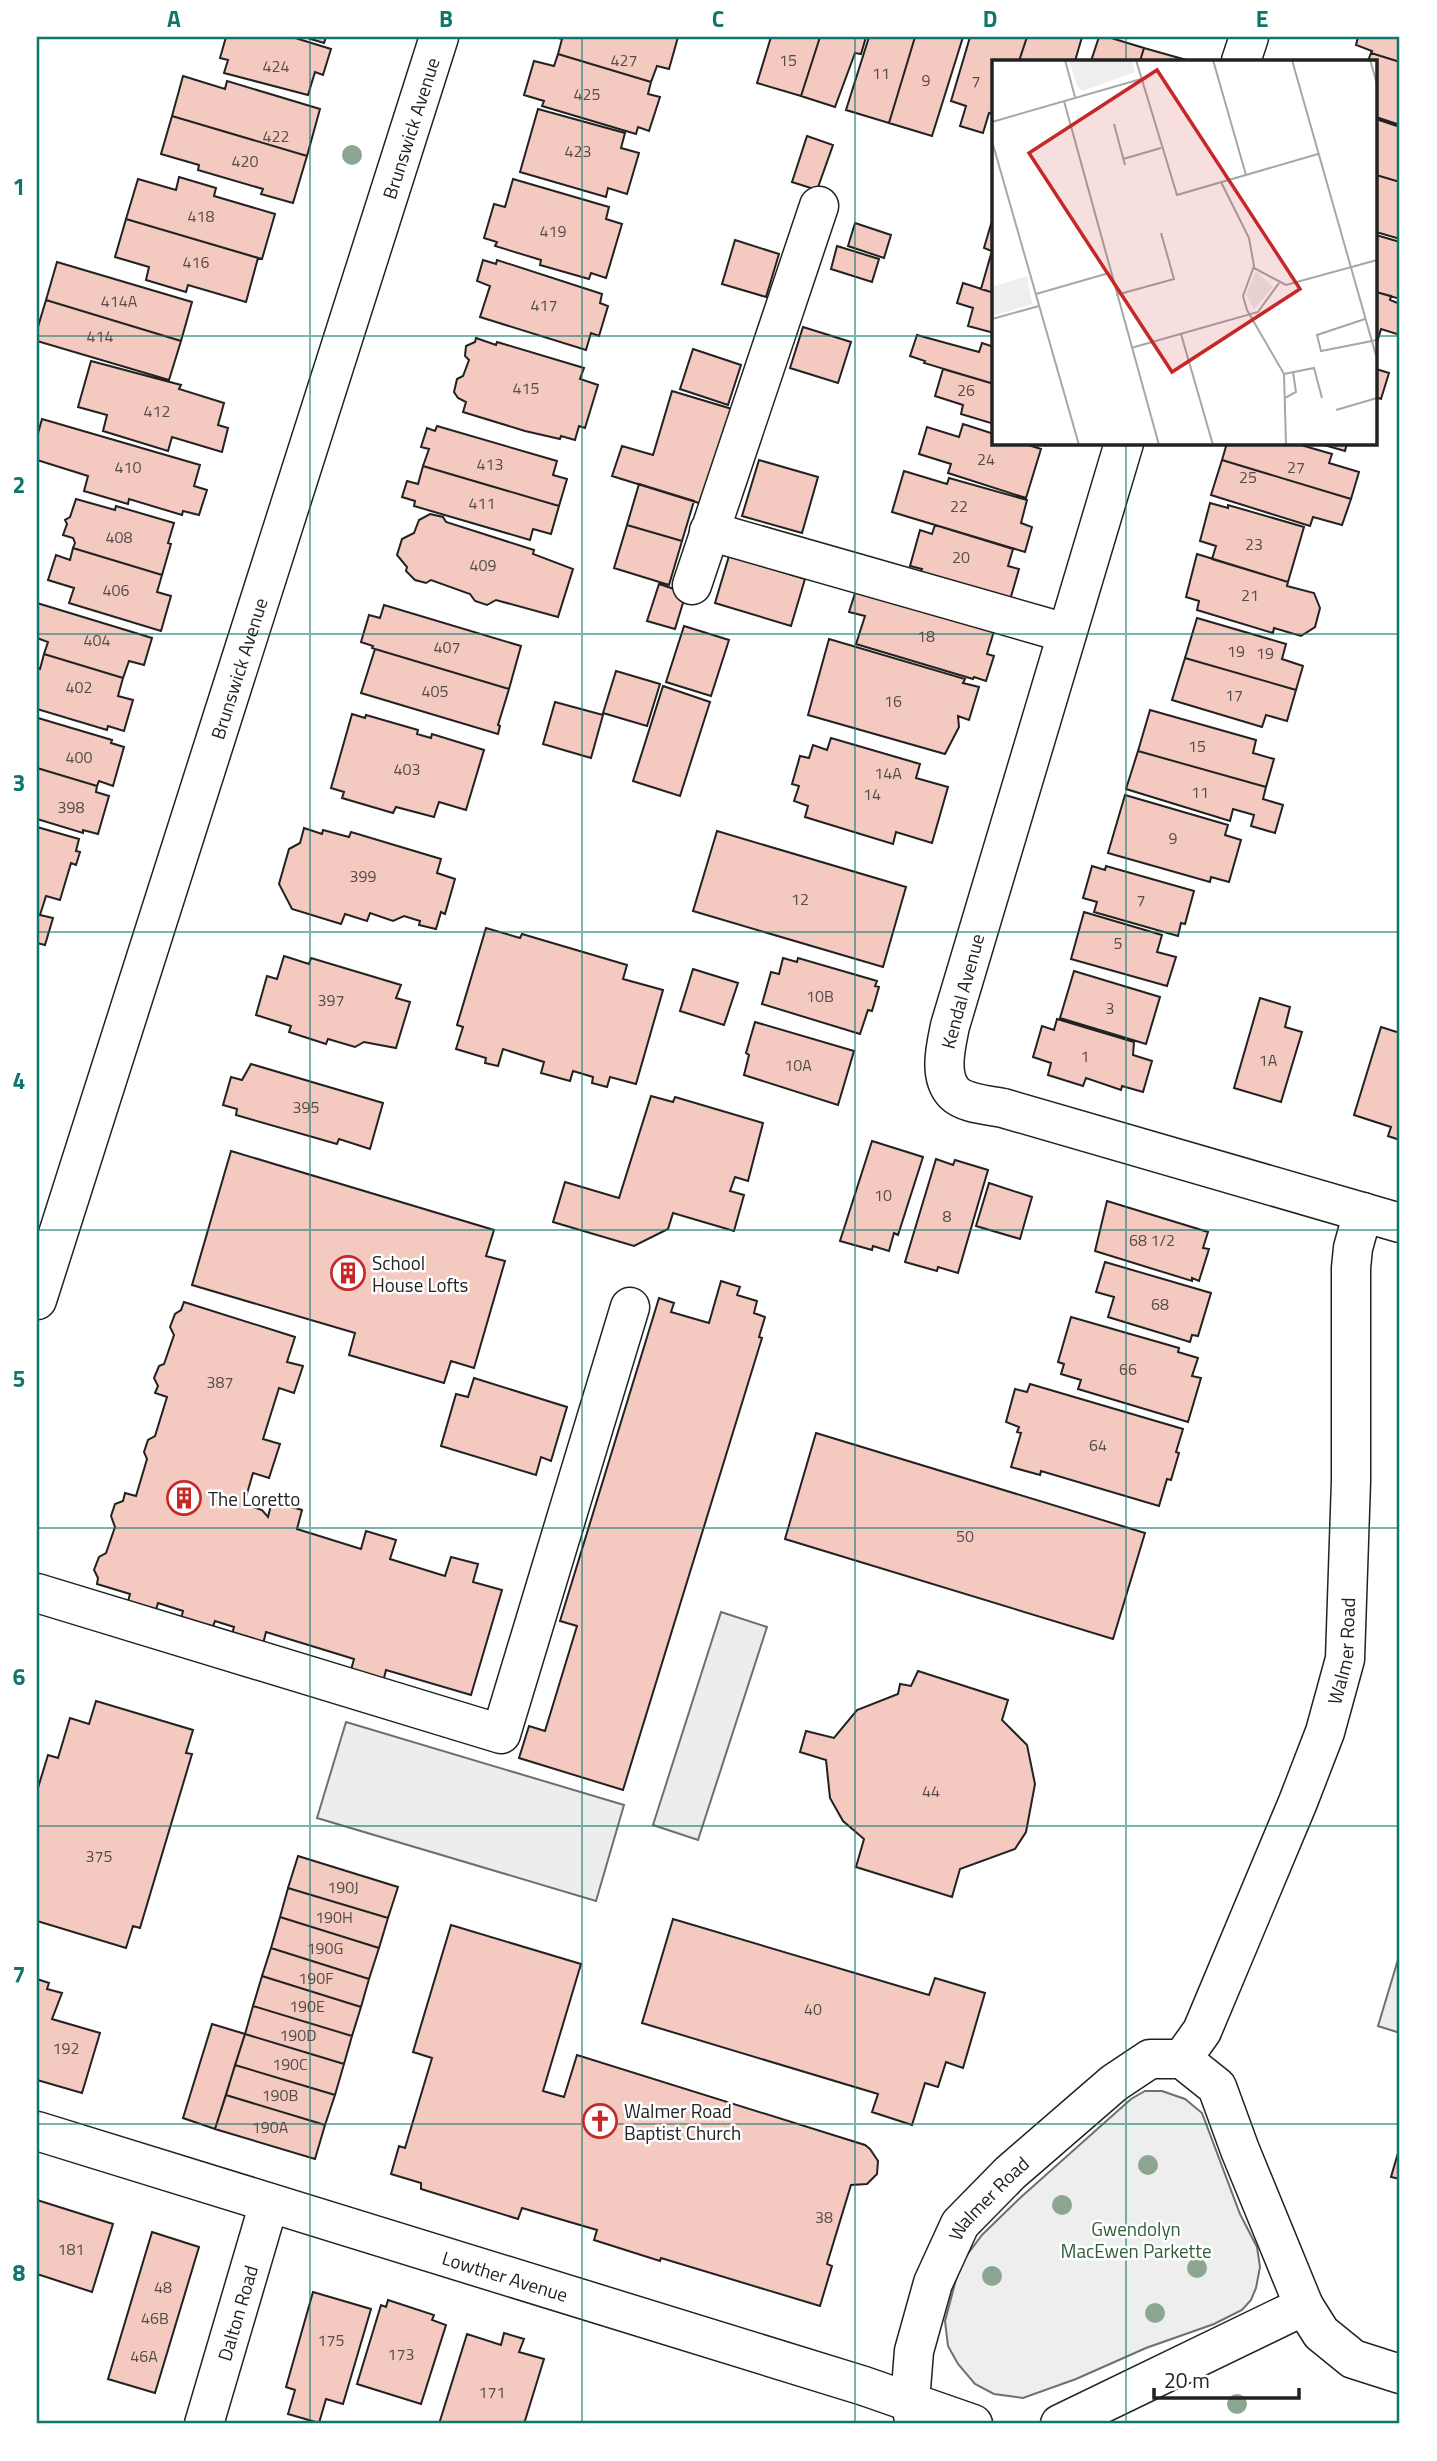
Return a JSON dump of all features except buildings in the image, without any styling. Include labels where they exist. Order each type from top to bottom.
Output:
[{"type":"street","name":"Brunswick Avenue","points":[[37,1300],[439,37]]},
{"type":"street","points":[[1241,60],[1249,37]]},
{"type":"street","points":[[692,584],[819,206]]},
{"type":"street","name":"Kendal Avenue","points":[[1124,444],[950,1026],[944,1058],[948,1081],[954,1093],[967,1100],[1003,1108],[1400,1223]]},
{"type":"street","points":[[709,531],[1066,633]]},
{"type":"street","name":"Walmer Road","points":[[912,2413],[914,2351],[933,2283],[960,2224],[1010,2173],[1114,2083],[1150,2059],[1182,2059],[1202,2031],[1325,1732],[1345,1659],[1351,1481],[1351,1268],[1353,1248],[1363,1212]]},
{"type":"street","points":[[37,1593],[501,1734],[630,1307]]},
{"type":"street","points":[[1182,2059],[1217,2087],[1304,2305],[1321,2333],[1353,2359],[1400,2374]]},
{"type":"street","name":"Lowther Avenue","points":[[37,2131],[269,2203],[912,2413],[973,2424]]},
{"type":"street","name":"Dalton Road","points":[[204,2424],[269,2203]]},
{"type":"street","points":[[1060,2424],[1304,2305]]},
{"type":"green space","name":"Gwendolyn MacEwen Parkette","points":[[1145,2091],[1162,2091],[1185,2099],[1202,2113],[1240,2214],[1257,2247],[1260,2267],[1251,2300],[1242,2310],[1214,2324],[1146,2348],[1076,2379],[1023,2398],[994,2394],[975,2384],[958,2364],[948,2346],[945,2321],[964,2259],[982,2235],[1020,2198],[1131,2099]]},
{"type":"shaded area","points":[[721,1612],[767,1627],[698,1840],[653,1825]]},
{"type":"shaded area","points":[[346,1722],[624,1805],[596,1901],[317,1818]]},
{"type":"shaded area","points":[[1400,1953],[1400,2033],[1378,2026]]},
{"type":"place","name":"School House Lofts","points":[[348,1273]]},
{"type":"place","name":"The Loretto","points":[[184,1498]]},
{"type":"place","name":"Walmer Road Baptist Church","points":[[600,2121]]}]
